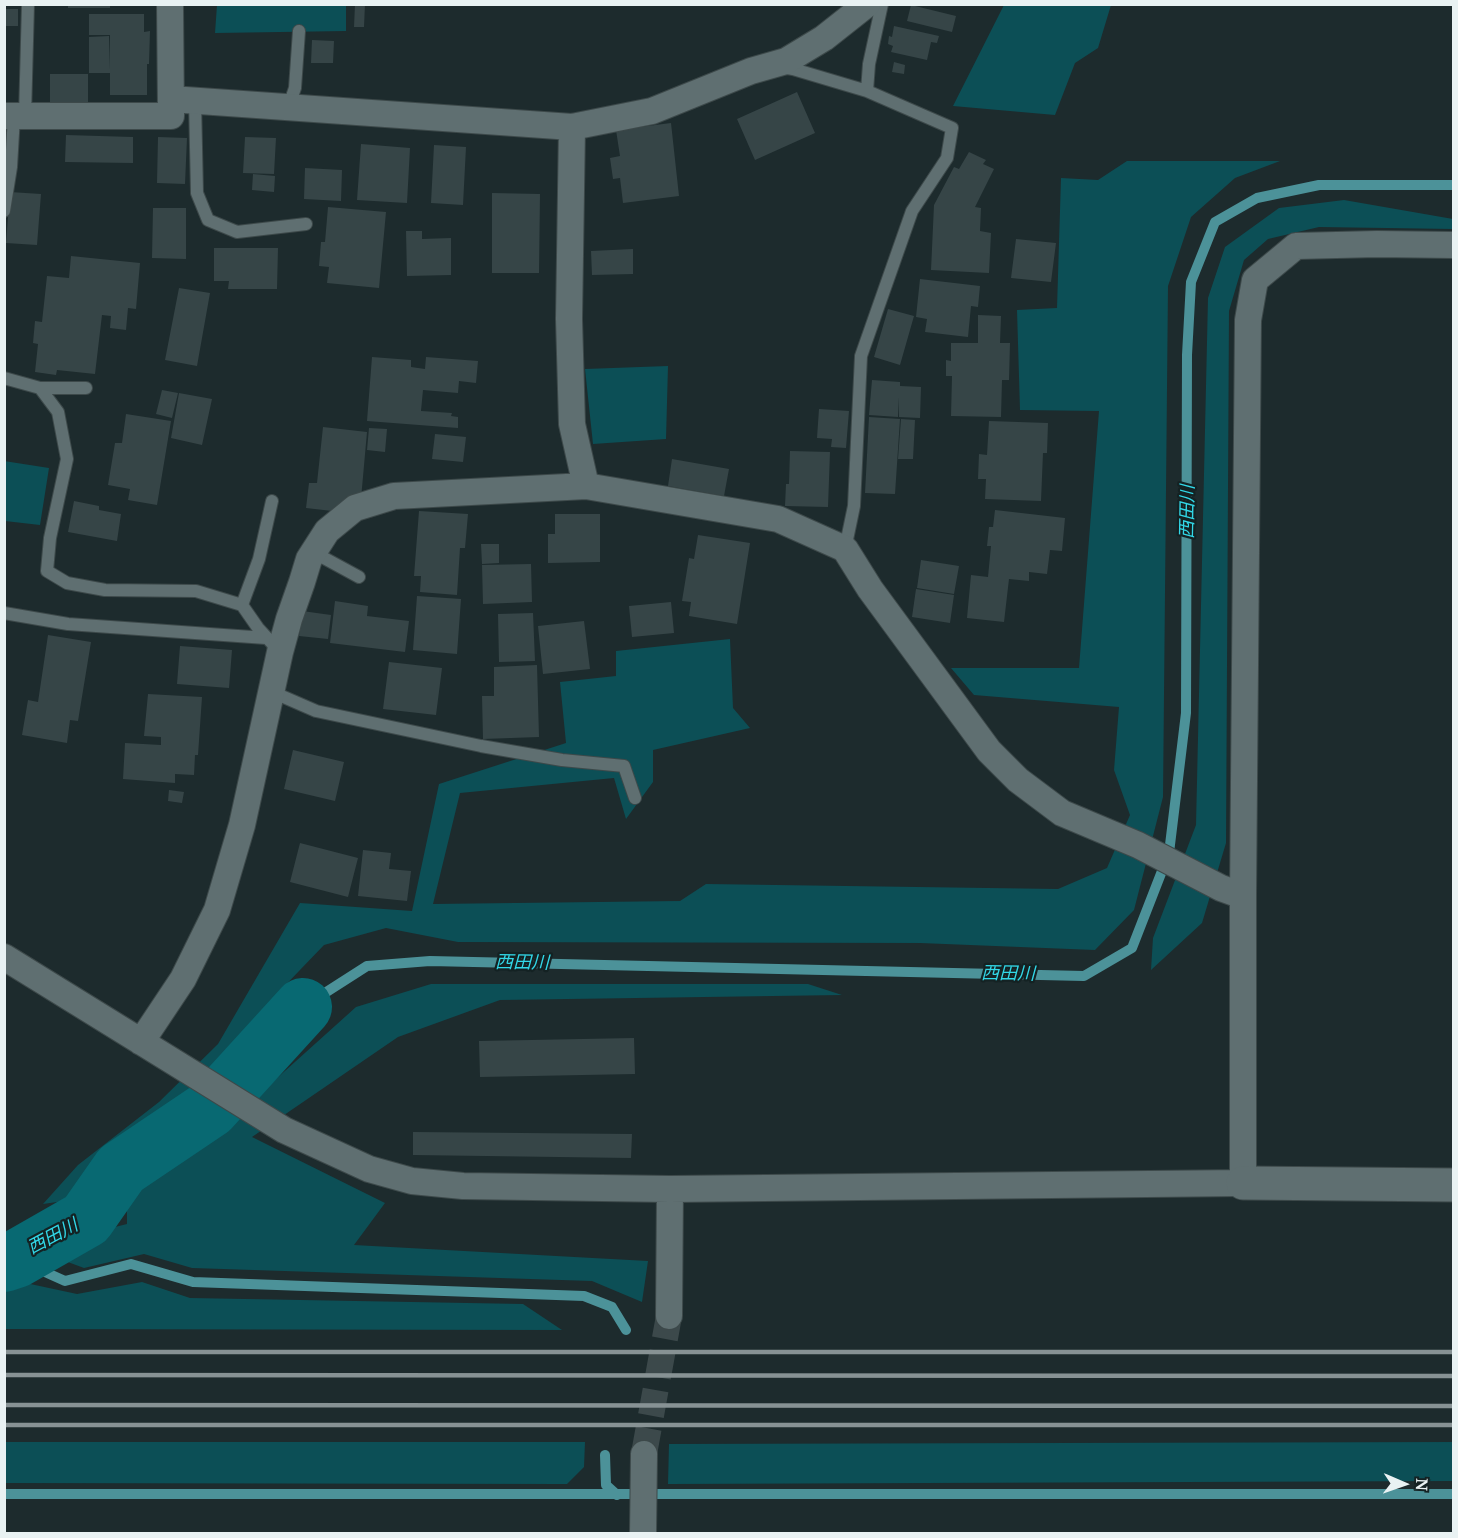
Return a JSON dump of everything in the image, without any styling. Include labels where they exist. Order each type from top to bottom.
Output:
[{"type":"street","points":[[15,116],[171,116],[183,100],[170,4]]},
{"type":"street","points":[[183,100],[572,127],[652,111],[751,71],[786,62],[824,38],[867,4]]},
{"type":"street","points":[[572,127],[569,319],[572,424],[586,486]]},
{"type":"street","points":[[1243,1183],[1232,892],[1248,320],[1254,280],[1296,246],[1454,245]]},
{"type":"street","points":[[141,1042],[183,979],[217,910],[242,825],[270,691],[273,645],[289,619],[309,559],[327,531],[355,508],[394,496],[586,486],[778,519],[845,549],[870,589],[989,751],[1018,780],[1062,813],[1138,845],[1232,892]]},
{"type":"street","points":[[4,957],[284,1130],[369,1169],[412,1181],[463,1186],[670,1189],[1243,1183],[1454,1185]]},
{"type":"street","points":[[669,1316],[670,1189]]},
{"type":"street","points":[[643,1527],[644,1466]]},
{"type":"lane","points":[[4,212],[28,4]]},
{"type":"lane","points":[[867,91],[869,64],[882,4]]},
{"type":"lane","points":[[288,108],[295,88],[299,31]]},
{"type":"lane","points":[[771,65],[793,69],[867,91],[952,128],[947,158],[912,211],[861,356],[854,506],[845,549]]},
{"type":"lane","points":[[183,100],[196,194],[208,220],[237,232],[306,224]]},
{"type":"lane","points":[[4,378],[40,388],[86,388]]},
{"type":"lane","points":[[40,388],[58,412],[67,459],[50,538],[47,571],[67,583],[105,590],[196,591],[242,604],[273,645]]},
{"type":"lane","points":[[242,604],[259,559],[272,501]]},
{"type":"lane","points":[[313,552],[359,577]]},
{"type":"lane","points":[[4,613],[68,624],[273,645]]},
{"type":"lane","points":[[270,691],[316,711],[481,746],[562,760],[624,765],[634,798]]},
{"type":"shaded area","points":[[217,5],[346,5],[346,31],[215,33]]},
{"type":"shaded area","points":[[1004,5],[1111,5],[1098,48],[1075,63],[1055,115],[953,106]]},
{"type":"shaded area","points":[[1127,161],[1280,161],[1235,178],[1191,217],[1168,286],[1163,797],[1134,910],[1095,950],[920,943],[458,942],[386,928],[324,945],[275,996],[209,1090],[64,1201],[43,1204],[78,1165],[159,1102],[218,1044],[300,903],[412,911],[439,784],[566,743],[560,682],[616,676],[616,651],[730,639],[733,708],[750,728],[653,750],[653,782],[626,819],[614,778],[460,793],[433,904],[680,901],[706,884],[1058,889],[1107,868],[1130,815],[1114,770],[1119,707],[974,695],[951,668],[1079,668],[1099,411],[1020,410],[1017,310],[1057,308],[1061,178],[1098,180]]},
{"type":"shaded area","points":[[1344,200],[1453,219],[1453,229],[1319,227],[1268,239],[1244,260],[1229,311],[1226,843],[1202,923],[1151,970],[1153,938],[1196,825],[1208,298],[1225,247],[1279,208]]},
{"type":"shaded area","points":[[668,366],[666,439],[593,444],[585,369]]},
{"type":"shaded area","points":[[4,461],[49,468],[40,525],[5,521]]},
{"type":"shaded area","points":[[431,984],[808,984],[842,995],[500,1000],[398,1037],[252,1137],[385,1203],[354,1245],[648,1261],[642,1302],[592,1281],[192,1268],[144,1254],[84,1268],[57,1258],[87,1234],[127,1224],[127,1179],[226,1124],[356,1007]]},
{"type":"shaded area","points":[[4,1280],[77,1294],[142,1282],[190,1298],[523,1304],[562,1330],[5,1329]]},
{"type":"shaded area","points":[[5,1442],[585,1442],[584,1467],[567,1484],[5,1483]]},
{"type":"shaded area","points":[[1453,1442],[1453,1481],[668,1484],[669,1444]]},
{"type":"building","points":[[68,4],[110,4],[110,8],[68,8]]},
{"type":"building","points":[[355,4],[365,4],[364,27],[354,27]]},
{"type":"building","points":[[911,5],[956,16],[952,32],[907,21]]},
{"type":"building","points":[[4,9],[18,9],[18,26],[4,26]]},
{"type":"building","points":[[89,14],[144,14],[144,32],[150,31],[147,95],[110,95],[110,73],[89,73],[89,37],[109,36],[110,70],[110,35],[89,35]]},
{"type":"building","points":[[894,26],[939,36],[937,43],[931,42],[927,60],[891,52],[893,46],[888,44]]},
{"type":"building","points":[[312,40],[334,41],[333,63],[311,63]]},
{"type":"building","points":[[894,62],[905,65],[904,74],[892,72]]},
{"type":"building","points":[[50,74],[88,74],[88,109],[50,109]]},
{"type":"building","points":[[797,92],[815,133],[755,160],[737,119]]},
{"type":"building","points":[[671,123],[679,196],[623,203],[620,178],[613,179],[610,158],[620,156],[616,130]]},
{"type":"building","points":[[66,135],[133,137],[133,163],[65,162]]},
{"type":"building","points":[[158,137],[187,138],[185,184],[157,183]]},
{"type":"building","points":[[245,137],[276,138],[274,174],[243,173]]},
{"type":"building","points":[[361,144],[410,148],[407,203],[357,200]]},
{"type":"building","points":[[434,145],[466,147],[463,205],[431,203]]},
{"type":"building","points":[[969,152],[986,160],[983,164],[994,169],[975,207],[981,208],[980,231],[991,233],[989,273],[931,270],[934,205],[954,167],[959,169]]},
{"type":"building","points":[[305,168],[342,170],[341,201],[304,199]]},
{"type":"building","points":[[253,174],[275,176],[274,192],[252,190]]},
{"type":"building","points":[[10,192],[41,194],[37,245],[6,243]]},
{"type":"building","points":[[492,193],[540,194],[539,273],[492,273]]},
{"type":"building","points":[[328,207],[386,212],[379,288],[327,283],[329,267],[319,266],[321,242],[325,242]]},
{"type":"building","points":[[153,208],[186,208],[186,259],[152,258]]},
{"type":"building","points":[[406,231],[422,231],[422,239],[451,238],[451,275],[407,276]]},
{"type":"building","points":[[1016,239],[1056,243],[1051,282],[1011,278]]},
{"type":"building","points":[[214,248],[278,248],[277,289],[228,289],[229,281],[214,281]]},
{"type":"building","points":[[633,249],[633,274],[592,275],[591,251]]},
{"type":"building","points":[[71,256],[140,263],[136,309],[128,308],[126,330],[110,328],[111,316],[102,315],[95,374],[57,370],[56,375],[35,372],[38,344],[33,343],[35,321],[42,322],[47,276],[69,278]]},
{"type":"building","points":[[920,279],[980,286],[978,307],[971,306],[968,337],[925,332],[927,319],[916,317]]},
{"type":"building","points":[[179,288],[210,293],[197,366],[165,360]]},
{"type":"building","points":[[888,309],[914,316],[900,365],[874,357]]},
{"type":"building","points":[[978,315],[1001,316],[1000,343],[1010,343],[1009,380],[1002,380],[1001,417],[951,416],[952,376],[946,376],[946,360],[951,361],[951,343],[978,343]]},
{"type":"building","points":[[372,357],[411,360],[411,367],[425,369],[426,357],[478,361],[476,383],[459,381],[458,393],[423,390],[421,411],[452,413],[451,416],[458,417],[458,428],[367,421]]},
{"type":"building","points":[[872,380],[900,382],[900,386],[921,387],[920,418],[899,417],[899,397],[898,417],[869,415]]},
{"type":"building","points":[[162,390],[178,393],[172,418],[156,414]]},
{"type":"building","points":[[179,393],[212,399],[202,445],[171,438]]},
{"type":"building","points":[[819,409],[849,411],[846,448],[831,447],[832,439],[817,438]]},
{"type":"building","points":[[126,414],[171,421],[157,505],[128,500],[130,489],[108,485],[115,443],[122,443]]},
{"type":"building","points":[[869,417],[900,419],[895,494],[865,493]]},
{"type":"building","points":[[901,419],[915,420],[913,459],[898,459]]},
{"type":"building","points":[[989,421],[1048,423],[1047,453],[1043,453],[1041,501],[985,499],[986,479],[978,479],[979,454],[987,455]]},
{"type":"building","points":[[323,427],[367,432],[361,499],[341,512],[306,508],[309,483],[317,483]]},
{"type":"building","points":[[369,428],[387,429],[385,452],[367,450]]},
{"type":"building","points":[[435,434],[466,437],[463,462],[432,459]]},
{"type":"building","points":[[790,451],[830,452],[828,507],[785,506],[786,484],[789,484]]},
{"type":"building","points":[[672,459],[729,469],[724,496],[668,486]]},
{"type":"building","points":[[74,501],[99,506],[99,510],[121,514],[117,541],[68,532]]},
{"type":"building","points":[[995,510],[1065,518],[1062,551],[1050,550],[1047,574],[1029,572],[1029,581],[1009,579],[1004,622],[967,618],[971,575],[988,577],[991,546],[987,546],[989,527],[993,527]]},
{"type":"building","points":[[419,511],[468,514],[465,548],[460,548],[457,595],[420,592],[421,576],[414,576]]},
{"type":"building","points":[[555,514],[600,514],[600,562],[548,563],[548,534],[555,534]]},
{"type":"building","points":[[698,535],[750,543],[737,624],[689,616],[691,602],[682,601],[689,558],[694,559]]},
{"type":"building","points":[[481,544],[499,544],[499,563],[482,564]]},
{"type":"building","points":[[921,560],[959,566],[954,594],[917,588]]},
{"type":"building","points":[[531,564],[532,602],[483,604],[482,565]]},
{"type":"building","points":[[916,589],[954,595],[950,623],[912,617]]},
{"type":"building","points":[[417,596],[461,599],[457,654],[413,650]]},
{"type":"building","points":[[335,601],[368,606],[367,616],[409,621],[405,652],[330,643]]},
{"type":"building","points":[[671,602],[674,633],[632,637],[629,606]]},
{"type":"building","points":[[302,611],[331,615],[328,639],[299,636]]},
{"type":"building","points":[[533,613],[535,661],[499,662],[498,614]]},
{"type":"building","points":[[584,621],[590,669],[543,674],[538,626]]},
{"type":"building","points":[[48,635],[91,642],[78,721],[70,720],[67,743],[22,735],[28,700],[38,702]]},
{"type":"building","points":[[180,646],[232,650],[229,688],[177,684]]},
{"type":"building","points":[[389,662],[442,668],[436,715],[383,709]]},
{"type":"building","points":[[537,665],[539,737],[483,739],[482,696],[494,696],[494,667]]},
{"type":"building","points":[[148,694],[202,697],[198,755],[195,755],[194,775],[175,774],[175,783],[123,779],[125,743],[161,745],[161,737],[144,736]]},
{"type":"building","points":[[293,750],[344,762],[335,801],[284,789]]},
{"type":"building","points":[[169,790],[184,792],[182,803],[168,801]]},
{"type":"building","points":[[300,843],[358,858],[348,897],[290,882]]},
{"type":"building","points":[[363,850],[391,853],[389,869],[411,871],[407,901],[358,896]]},
{"type":"building","points":[[634,1038],[635,1074],[480,1077],[479,1041]]},
{"type":"building","points":[[413,1132],[632,1134],[631,1158],[413,1155]]},
{"type":"waterway","name":"西田川","points":[[303,1007],[367,966],[430,961],[1084,976],[1132,948],[1169,853],[1186,713],[1187,355],[1191,282],[1215,222],[1257,198],[1319,185],[1454,185]]},
{"type":"waterway","name":"西田川","points":[[4,1263],[16,1259],[86,1219],[121,1169],[210,1109],[303,1007]]},
{"type":"waterway","points":[[16,1259],[65,1281],[131,1264],[193,1282],[584,1296],[612,1307],[626,1330]]},
{"type":"waterway","points":[[605,1455],[606,1485],[617,1495]]},
{"type":"waterway","points":[[4,1494],[1454,1494]]},
{"type":"tunnel","points":[[644,1454],[669,1316]]},
{"type":"railway","points":[[4,1352],[1454,1352]]},
{"type":"railway","points":[[4,1375],[1454,1376]]},
{"type":"railway","points":[[4,1405],[1454,1406]]},
{"type":"railway","points":[[4,1425],[1454,1425]]}]
